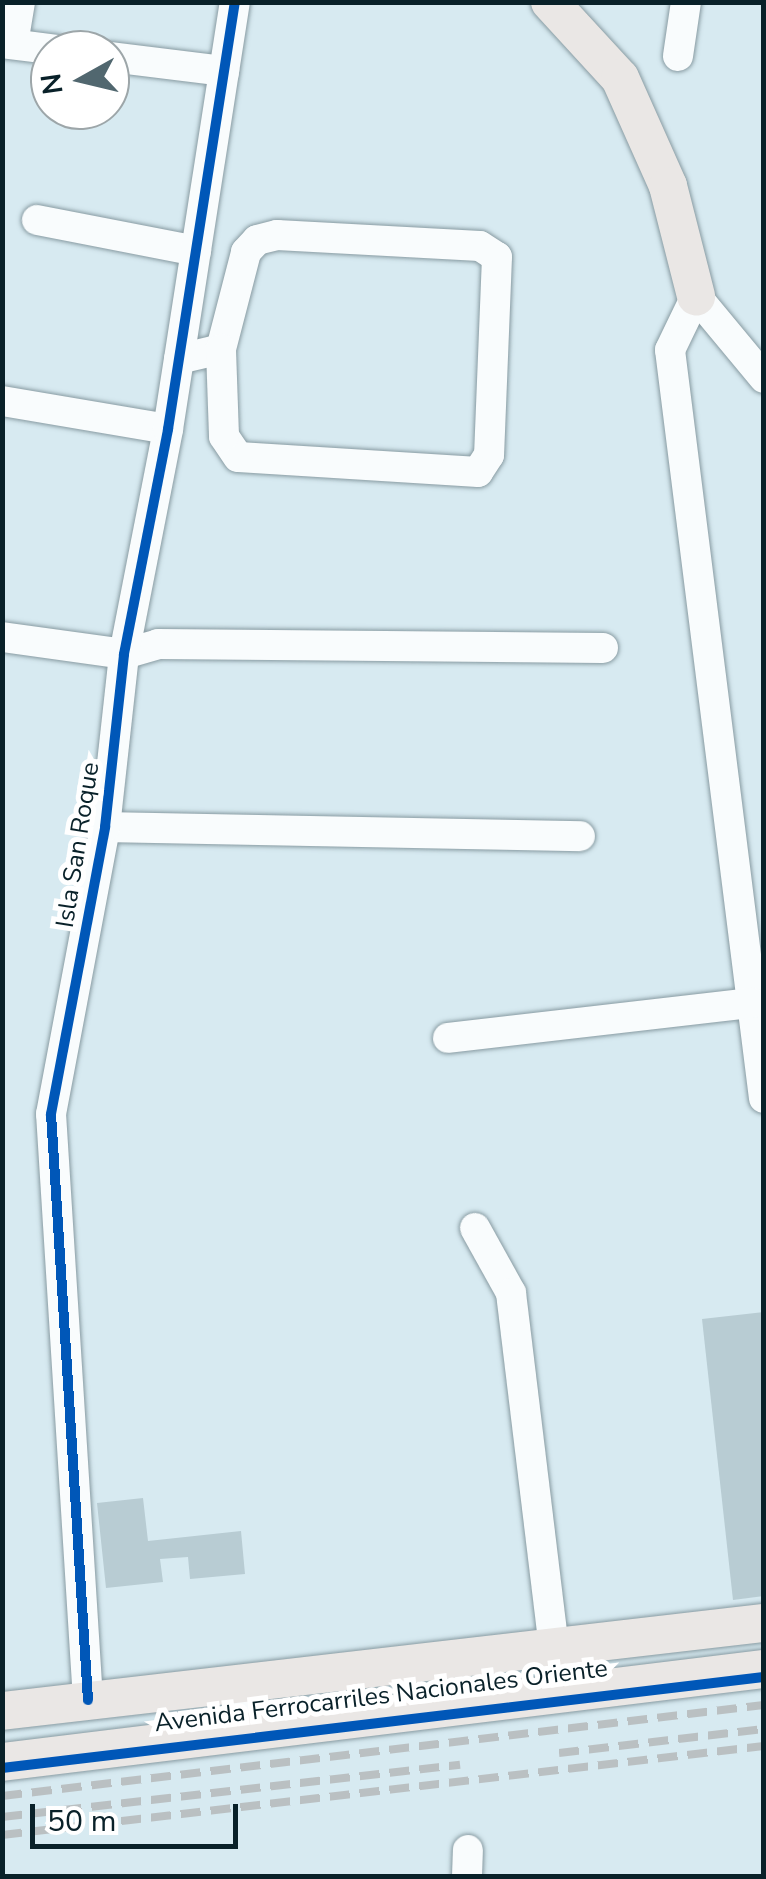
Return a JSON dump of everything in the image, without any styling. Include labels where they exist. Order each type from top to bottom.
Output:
[{"type":"main road","points":[[550,2],[620,78],[668,186],[696,296]]},
{"type":"main road","name":"Avenida Ferrocarriles Nacionales Oriente","points":[[2,1711],[764,1623]]},
{"type":"main road","name":"Avenida Ferrocarriles Nacionales Oriente","points":[[2,1762],[764,1669]]},
{"type":"street","points":[[8,44],[20,2]]},
{"type":"street","name":"Isla San Roque","points":[[88,1700],[51,1129],[105,827],[124,654],[168,429],[235,2]]},
{"type":"street","points":[[678,56],[686,2]]},
{"type":"street","points":[[130,59],[224,71]]},
{"type":"street","points":[[37,220],[196,251]]},
{"type":"street","points":[[277,235],[480,246],[497,257],[489,455],[478,472],[238,458],[224,436],[221,349],[246,252],[257,240],[277,235]]},
{"type":"street","points":[[764,378],[696,296],[670,350],[764,1098]]},
{"type":"street","points":[[179,359],[221,349]]},
{"type":"street","points":[[2,401],[168,429]]},
{"type":"street","points":[[2,636],[124,654],[158,644],[603,648]]},
{"type":"street","points":[[105,827],[580,836]]},
{"type":"street","points":[[448,1038],[752,1003]]},
{"type":"street","points":[[475,1228],[511,1293],[554,1649]]},
{"type":"street","points":[[238,1684],[244,1732]]},
{"type":"building","points":[[764,1312],[764,1596],[733,1600],[702,1319]]},
{"type":"building","points":[[143,1498],[148,1541],[241,1531],[245,1574],[190,1579],[188,1557],[160,1559],[163,1582],[106,1588],[97,1503]]},
{"type":"railway","points":[[2,1796],[764,1705]]},
{"type":"railway","points":[[559,1753],[764,1729]]},
{"type":"railway","points":[[2,1835],[764,1746]]},
{"type":"railway","points":[[2,1817],[460,1765]]},
{"type":"cycle path","points":[[88,1700],[51,1114],[105,827],[124,654],[168,429],[235,2]]},
{"type":"cycle path","points":[[2,1768],[764,1677]]}]
